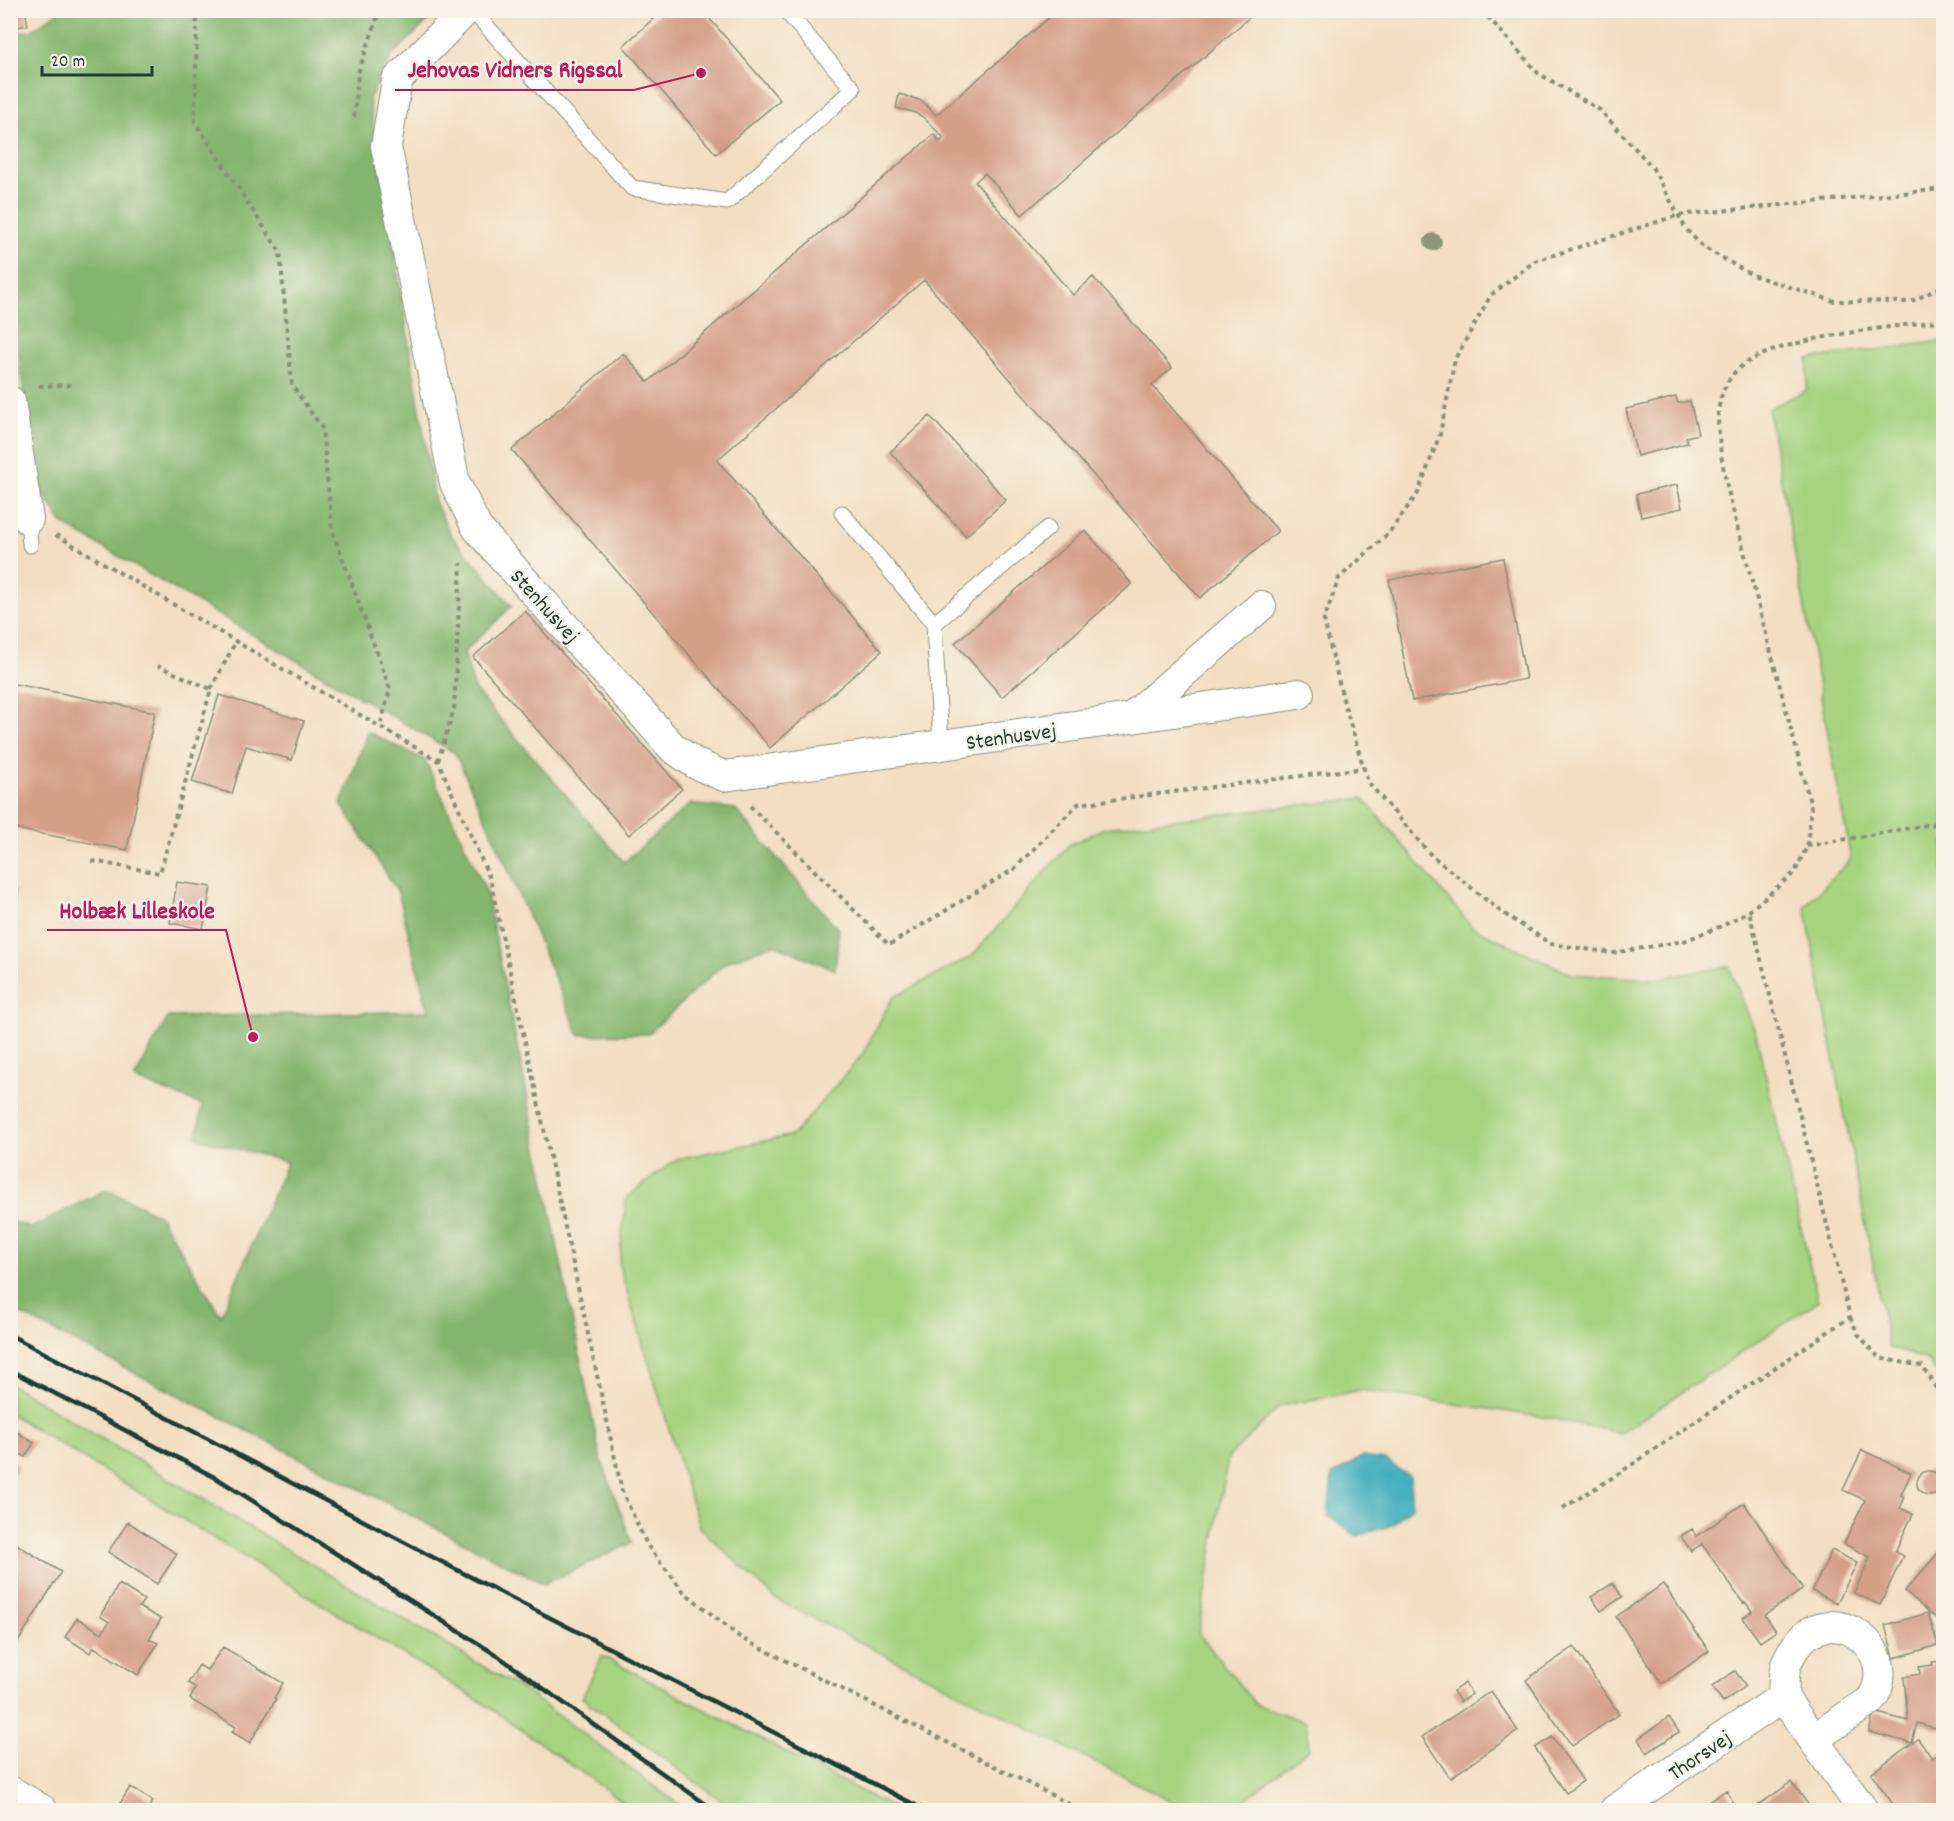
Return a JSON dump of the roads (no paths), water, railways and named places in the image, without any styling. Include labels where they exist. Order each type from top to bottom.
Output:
[{"type":"street","name":"Stenhusvej","points":[[466,10],[397,80],[386,146],[455,483],[477,528],[673,748],[696,764],[724,776],[1299,694]]},
{"type":"street","points":[[10,401],[16,486],[29,532]]},
{"type":"street","points":[[1131,718],[1261,606]]},
{"type":"street","points":[[1813,1739],[1870,1701],[1880,1677],[1872,1650],[1860,1637],[1845,1628],[1829,1626],[1812,1631],[1798,1643],[1785,1667],[1783,1697],[1863,1810]]},
{"type":"street","name":"Thorsvej","points":[[1615,1810],[1783,1697]]},
{"type":"street","points":[[10,1791],[42,1810]]},
{"type":"lane","points":[[472,10],[632,188],[727,202],[853,89],[785,10]]},
{"type":"lane","points":[[842,513],[934,624],[941,745]]},
{"type":"lane","points":[[934,624],[1048,528]]},
{"type":"water","points":[[1362,1457],[1385,1460],[1410,1477],[1412,1507],[1392,1525],[1357,1536],[1328,1516],[1332,1475]]},
{"type":"railway","points":[[10,1335],[461,1572],[925,1810]]},
{"type":"railway","points":[[10,1370],[218,1479],[498,1656],[714,1810]]},
{"type":"place","name":"Jehovas Vidners Rigssal","points":[[701,73]]},
{"type":"place","name":"Holbæk Lilleskole","points":[[253,1037]]}]
